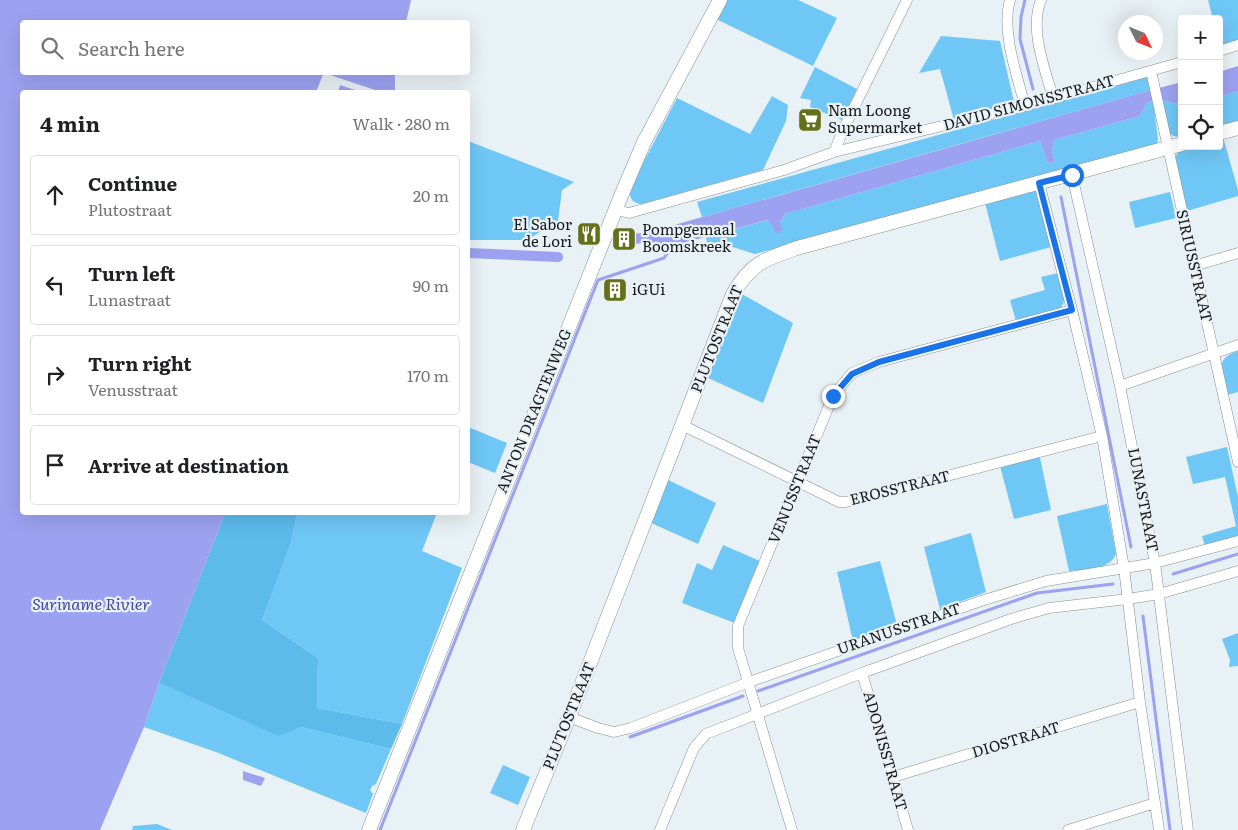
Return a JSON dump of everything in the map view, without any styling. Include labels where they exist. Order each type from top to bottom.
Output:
[{"type":"street","name":"ANTON DRAGTENWEG","points":[[368,830],[586,281],[644,142],[720,0]]},
{"type":"street","points":[[834,152],[844,128],[908,0]]},
{"type":"street","points":[[1010,0],[1008,6],[1009,43],[1025,106]]},
{"type":"street","points":[[1041,0],[1038,9],[1038,39],[1053,98]]},
{"type":"street","points":[[1223,50],[1238,45]]},
{"type":"street","name":"DAVID SIMONSSTRAAT","points":[[616,210],[629,213],[784,170],[834,152],[1053,98],[1152,76],[1178,64]]},
{"type":"street","name":"SIRIUSSTRAAT","points":[[1152,76],[1236,443],[1238,462]]},
{"type":"street","points":[[1223,132],[1238,128]]},
{"type":"street","name":"PLUTOSTRAAT","points":[[523,830],[569,717],[733,294],[742,278],[752,268],[767,258],[797,248],[1178,145]]},
{"type":"street","name":"LUNASTRAAT","points":[[1072,175],[1120,386],[1155,563],[1188,830]]},
{"type":"street","name":"LUNASTRAAT","points":[[1039,183],[1102,436],[1124,568],[1140,702],[1159,830]]},
{"type":"street","points":[[1194,266],[1238,253]]},
{"type":"street","name":"VENUSSTRAAT","points":[[792,830],[738,648],[738,626],[833,396],[852,374],[879,362],[1072,310]]},
{"type":"street","points":[[1120,386],[1238,346]]},
{"type":"street","name":"EROSSTRAAT","points":[[682,425],[834,500],[846,502],[1102,436]]},
{"type":"street","name":"URANUSSTRAAT","points":[[569,717],[614,732],[632,728],[748,682],[1046,580],[1155,563],[1238,541]]},
{"type":"street","name":"URANUSSTRAAT","points":[[660,830],[694,748],[706,734],[758,712],[1011,619],[1050,608],[1159,594],[1238,571]]},
{"type":"street","name":"ADONISSTRAAT","points":[[862,673],[908,830]]},
{"type":"street","name":"DIOSTRAAT","points":[[893,777],[1140,702]]},
{"type":"street","points":[[1068,830],[1155,803]]},
{"type":"shaded area","points":[[727,0],[798,0],[837,18],[813,66],[716,19]]},
{"type":"shaded area","points":[[1208,0],[1238,0],[1238,40],[1223,44],[1223,15],[1212,15]]},
{"type":"shaded area","points":[[941,36],[1000,41],[1014,102],[954,120],[940,69],[919,73]]},
{"type":"shaded area","points":[[815,67],[857,89],[842,120],[810,107],[811,100],[800,98]]},
{"type":"shaded area","points":[[1147,77],[1151,90],[702,217],[697,202]]},
{"type":"shaded area","points":[[1238,91],[1238,123],[1223,127],[1223,105],[1223,96]]},
{"type":"shaded area","points":[[772,96],[788,105],[786,121],[763,170],[642,204],[632,199],[630,188],[677,98],[750,134]]},
{"type":"shaded area","points":[[1162,100],[1178,104],[1178,137],[1173,136],[1169,132]]},
{"type":"shaded area","points":[[1153,101],[1158,139],[1157,144],[1150,147],[755,254],[723,244],[708,248],[706,237],[769,220],[774,232],[785,214],[1040,141],[1048,164],[1055,162],[1052,151],[1054,140],[1140,116],[1147,103]]},
{"type":"shaded area","points":[[1223,137],[1238,196],[1187,211],[1175,161],[1180,150],[1223,150]]},
{"type":"shaded area","points":[[470,142],[574,182],[562,190],[558,221],[527,240],[470,240]]},
{"type":"shaded area","points":[[1036,189],[1051,247],[1000,261],[985,203]]},
{"type":"shaded area","points":[[1170,192],[1176,218],[1135,228],[1129,202]]},
{"type":"shaded area","points":[[1058,273],[1064,296],[1063,305],[1060,309],[1016,321],[1010,300],[1045,290],[1041,277]]},
{"type":"shaded area","points":[[740,293],[793,323],[763,403],[708,378]]},
{"type":"shaded area","points":[[1238,351],[1238,392],[1227,395],[1221,368],[1222,363],[1230,354]]},
{"type":"shaded area","points":[[470,428],[507,443],[495,473],[470,463]]},
{"type":"shaded area","points":[[1227,447],[1238,497],[1238,537],[1205,546],[1202,536],[1236,526],[1225,477],[1193,484],[1186,457]]},
{"type":"shaded area","points":[[1039,453],[1051,510],[1014,519],[999,462]]},
{"type":"shaded area","points":[[666,479],[716,503],[698,544],[649,522]]},
{"type":"shaded area","points":[[1107,504],[1116,554],[1113,560],[1096,568],[1069,571],[1057,516]]},
{"type":"shaded area","points":[[224,515],[297,515],[291,543],[262,620],[318,658],[317,708],[402,724],[391,749],[301,727],[279,736],[159,683]]},
{"type":"shaded area","points":[[297,515],[436,515],[422,551],[462,568],[402,724],[317,708],[318,658],[262,620],[291,543]]},
{"type":"shaded area","points":[[971,533],[986,592],[940,609],[924,547]]},
{"type":"shaded area","points":[[723,545],[760,561],[735,623],[682,603],[697,563],[712,570]]},
{"type":"shaded area","points":[[880,561],[897,625],[853,641],[837,572]]},
{"type":"shaded area","points":[[1238,633],[1238,666],[1229,667],[1230,660],[1222,639]]},
{"type":"shaded area","points":[[159,683],[279,735],[301,727],[391,749],[376,784],[370,790],[373,794],[366,813],[216,752],[144,727]]},
{"type":"shaded area","points":[[503,765],[530,777],[518,805],[490,793]]},
{"type":"shaded area","points":[[157,824],[172,830],[132,830],[133,826]]},
{"type":"water","name":"Suriname Rivier","points":[[0,0],[411,0],[406,20],[20,20],[20,75],[395,75],[395,90],[20,90],[20,515],[224,515],[159,683],[144,727],[100,830],[0,830]]},
{"type":"water","points":[[1238,66],[1238,91],[1223,96],[1223,71]]},
{"type":"water","points":[[1178,83],[1178,104],[1162,100],[1159,88]]},
{"type":"water","points":[[1151,90],[1153,101],[1147,103],[1140,116],[1054,140],[1052,151],[1055,162],[1048,164],[1040,141],[785,214],[780,222],[782,230],[778,233],[774,232],[768,220],[646,253],[639,235]]},
{"type":"water","points":[[243,771],[265,778],[261,786],[243,780]]},
{"type":"pier","points":[[323,75],[330,75],[375,90],[355,90],[340,85],[339,90],[317,90]]},
{"type":"waterway","points":[[1025,0],[1021,17],[1020,39],[1033,89]]},
{"type":"waterway","points":[[1061,197],[1131,547]]},
{"type":"waterway","points":[[635,239],[653,236]]},
{"type":"waterway","points":[[380,830],[598,280],[664,258],[674,244]]},
{"type":"waterway","points":[[470,253],[558,257]]},
{"type":"waterway","points":[[1173,574],[1238,554]]},
{"type":"waterway","points":[[758,691],[1037,593],[1113,584]]},
{"type":"waterway","points":[[1143,616],[1170,830]]},
{"type":"waterway","points":[[630,737],[743,696]]},
{"type":"place","name":"Nam Loong Supermarket","points":[[810,120]]},
{"type":"place","name":"El Sabor de Lori","points":[[589,234]]},
{"type":"place","name":"Pompgemaal Boomskreek","points":[[624,239]]},
{"type":"place","name":"iGUi","points":[[615,290]]},
{"type":"route","points":[[833,396],[852,374],[879,362],[1072,310],[1039,183],[1072,175]]}]
